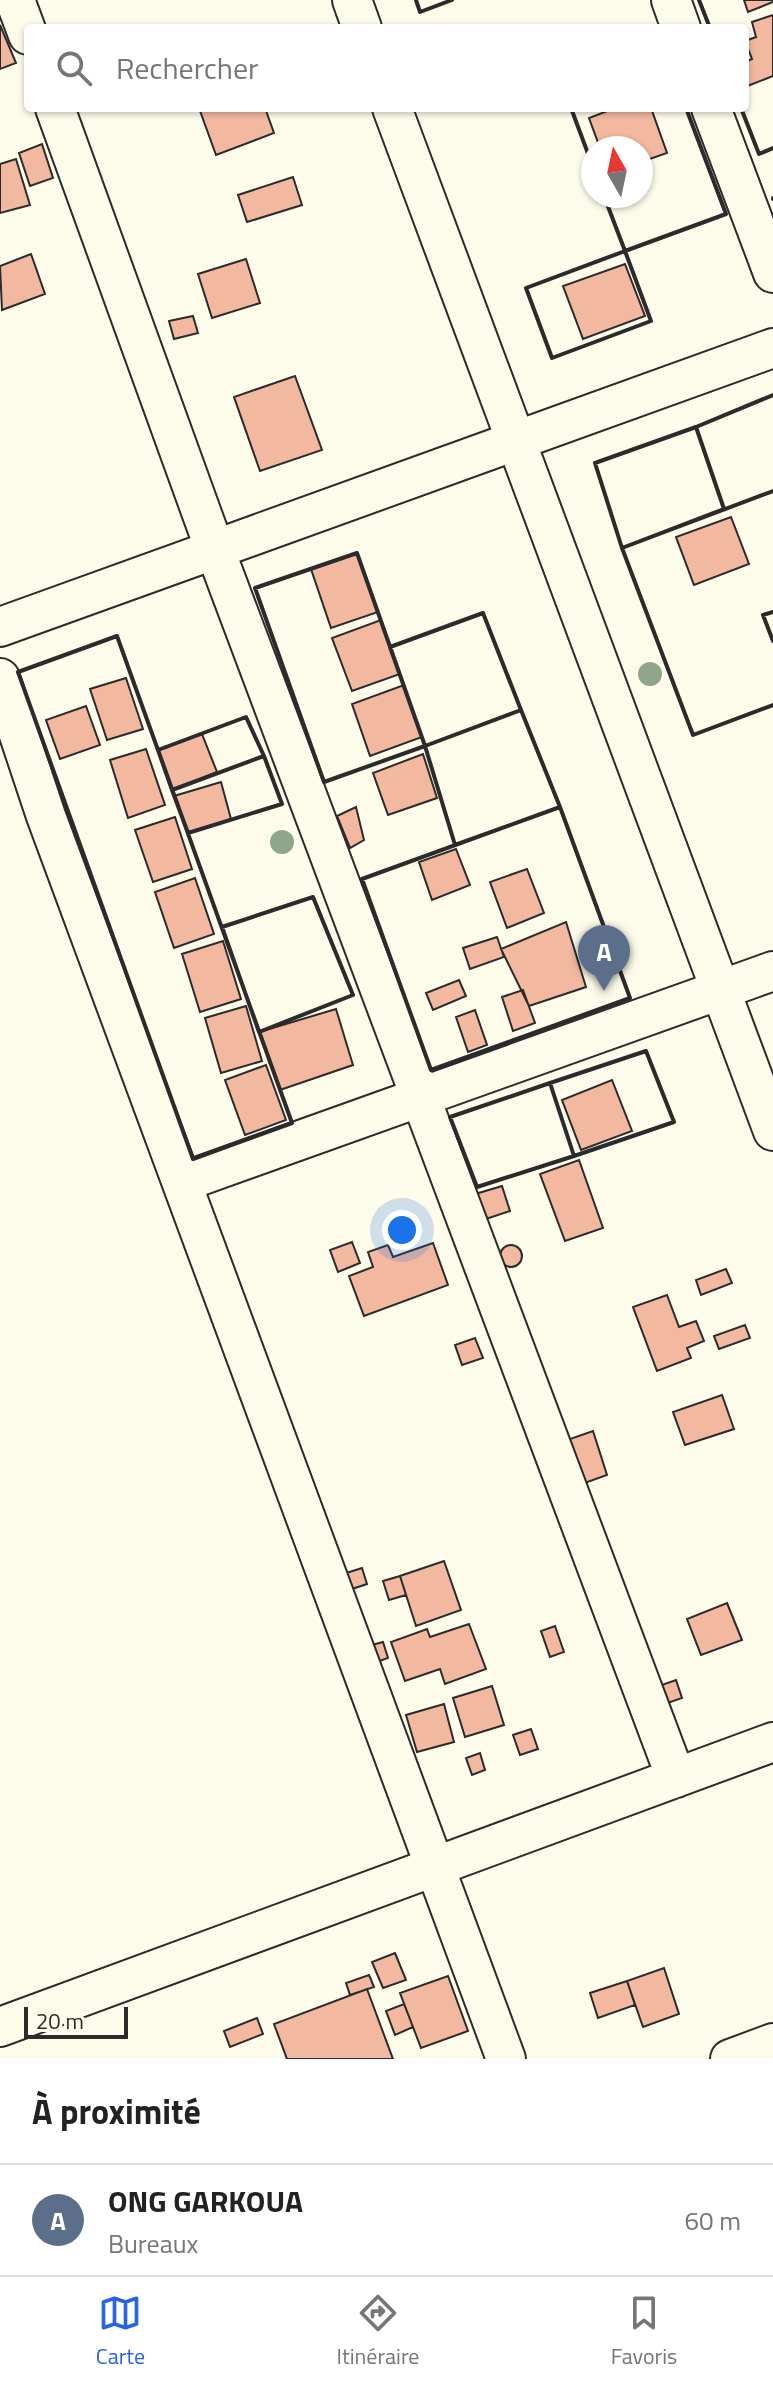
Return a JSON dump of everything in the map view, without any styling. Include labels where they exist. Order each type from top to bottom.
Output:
[{"type":"street","points":[[15,0],[24,24]]},
{"type":"street","points":[[352,0],[361,24]]},
{"type":"street","points":[[671,0],[680,24]]},
{"type":"street","points":[[56,112],[215,550],[676,1778]]},
{"type":"street","points":[[393,112],[773,1131]]},
{"type":"street","points":[[713,112],[773,273]]},
{"type":"street","points":[[0,627],[773,348]]},
{"type":"street","points":[[0,678],[46,816],[183,1182],[253,1381],[506,2059]]},
{"type":"street","points":[[183,1182],[773,971]]},
{"type":"street","points":[[0,2027],[773,1742]]},
{"type":"street","points":[[730,2059],[773,2043]]},
{"type":"building","points":[[744,0],[773,0],[773,2],[748,12]]},
{"type":"building","points":[[773,15],[773,76],[749,85],[749,60],[752,59],[749,40],[756,37],[752,22]]},
{"type":"building","points":[[0,25],[16,63],[0,69]]},
{"type":"building","points":[[200,112],[266,112],[274,133],[216,155]]},
{"type":"building","points":[[605,112],[652,112],[667,153],[653,158],[653,136],[596,136],[589,118]]},
{"type":"building","points":[[42,144],[53,178],[30,186],[19,153]]},
{"type":"building","points":[[16,159],[30,205],[0,213],[0,164]]},
{"type":"building","points":[[293,177],[302,205],[247,222],[238,195]]},
{"type":"building","points":[[31,254],[45,294],[2,310],[0,266]]},
{"type":"building","points":[[246,259],[260,303],[212,318],[198,274]]},
{"type":"building","points":[[625,264],[645,316],[583,339],[563,286]]},
{"type":"building","points":[[193,316],[198,333],[174,339],[169,321]]},
{"type":"building","points":[[295,376],[322,450],[260,471],[234,397]]},
{"type":"building","points":[[731,517],[749,564],[694,585],[676,537]]},
{"type":"building","points":[[357,553],[378,612],[331,628],[311,569]]},
{"type":"building","points":[[381,620],[400,674],[352,691],[332,638]]},
{"type":"building","points":[[126,678],[143,729],[107,740],[90,689]]},
{"type":"building","points":[[404,685],[422,737],[370,756],[352,704]]},
{"type":"building","points":[[86,706],[100,745],[60,759],[46,720]]},
{"type":"building","points":[[202,734],[217,772],[172,790],[158,750]]},
{"type":"building","points":[[146,749],[165,805],[128,818],[110,760]]},
{"type":"building","points":[[423,754],[437,798],[388,815],[373,773]]},
{"type":"building","points":[[221,782],[231,819],[188,833],[174,796]]},
{"type":"building","points":[[356,807],[364,840],[350,848],[337,816]]},
{"type":"building","points":[[175,817],[192,869],[153,882],[135,830]]},
{"type":"building","points":[[456,849],[470,885],[432,900],[419,862]]},
{"type":"building","points":[[527,869],[544,913],[507,928],[490,882]]},
{"type":"building","points":[[195,878],[214,934],[174,948],[155,892]]},
{"type":"building","points":[[566,922],[586,987],[529,1006],[501,949]]},
{"type":"building","points":[[497,937],[504,957],[470,969],[463,948]]},
{"type":"building","points":[[223,941],[241,999],[200,1012],[182,954]]},
{"type":"building","points":[[459,980],[466,996],[433,1010],[426,993]]},
{"type":"building","points":[[523,990],[535,1023],[513,1031],[502,997]]},
{"type":"building","points":[[246,1006],[262,1061],[221,1073],[205,1018]]},
{"type":"building","points":[[336,1009],[353,1065],[280,1090],[259,1032]]},
{"type":"building","points":[[475,1010],[487,1045],[468,1052],[456,1017]]},
{"type":"building","points":[[266,1065],[286,1120],[245,1135],[225,1080]]},
{"type":"building","points":[[612,1080],[632,1131],[581,1150],[562,1100]]},
{"type":"building","points":[[579,1160],[603,1228],[565,1241],[540,1174]]},
{"type":"building","points":[[502,1186],[510,1211],[480,1221],[472,1195]]},
{"type":"building","points":[[352,1242],[360,1263],[338,1272],[330,1250]]},
{"type":"building","points":[[433,1243],[448,1285],[364,1316],[349,1276],[373,1267],[368,1252],[388,1245],[393,1257]]},
{"type":"building","points":[[511,1245],[519,1248],[522,1256],[519,1264],[511,1267],[503,1264],[500,1256],[503,1248]]},
{"type":"building","points":[[726,1269],[732,1283],[701,1295],[696,1280]]},
{"type":"building","points":[[667,1295],[679,1327],[696,1321],[704,1341],[687,1348],[691,1358],[657,1371],[633,1307]]},
{"type":"building","points":[[745,1325],[750,1338],[719,1349],[714,1336]]},
{"type":"building","points":[[475,1338],[483,1358],[462,1365],[455,1345]]},
{"type":"building","points":[[722,1395],[734,1429],[685,1445],[673,1412]]},
{"type":"building","points":[[593,1431],[607,1475],[582,1484],[567,1440]]},
{"type":"building","points":[[444,1561],[461,1610],[416,1626],[400,1576]]},
{"type":"building","points":[[362,1568],[367,1584],[346,1591],[340,1575]]},
{"type":"building","points":[[400,1576],[406,1595],[389,1600],[383,1581]]},
{"type":"building","points":[[727,1603],[742,1640],[701,1655],[687,1619]]},
{"type":"building","points":[[469,1624],[486,1669],[445,1684],[440,1669],[405,1681],[391,1642],[427,1629],[430,1637]]},
{"type":"building","points":[[555,1626],[564,1652],[550,1657],[541,1631]]},
{"type":"building","points":[[383,1642],[388,1658],[374,1663],[368,1646]]},
{"type":"building","points":[[676,1680],[682,1698],[662,1705],[656,1687]]},
{"type":"building","points":[[492,1686],[504,1725],[465,1737],[453,1698]]},
{"type":"building","points":[[444,1704],[454,1742],[417,1752],[406,1715]]},
{"type":"building","points":[[531,1729],[538,1749],[520,1755],[513,1735]]},
{"type":"building","points":[[480,1753],[485,1770],[472,1775],[466,1758]]},
{"type":"building","points":[[395,1953],[406,1980],[383,1988],[372,1962]]},
{"type":"building","points":[[664,1968],[679,2014],[643,2027],[627,1981]]},
{"type":"building","points":[[369,1975],[374,1987],[350,1995],[346,1983]]},
{"type":"building","points":[[448,1976],[468,2031],[421,2048],[400,1993]]},
{"type":"building","points":[[627,1981],[635,2005],[598,2018],[590,1993]]},
{"type":"building","points":[[367,1989],[393,2059],[287,2059],[274,2024]]},
{"type":"building","points":[[404,2004],[413,2027],[395,2035],[386,2011]]},
{"type":"building","points":[[257,2018],[263,2034],[230,2047],[224,2031]]},
{"type":"wall","points":[[416,0],[420,12],[452,0]]},
{"type":"wall","points":[[699,0],[708,24]]},
{"type":"wall","points":[[572,112],[581,136]]},
{"type":"wall","points":[[609,208],[625,251],[726,214],[688,112]]},
{"type":"wall","points":[[743,112],[759,154],[773,148]]},
{"type":"wall","points":[[625,251],[651,321],[552,358],[526,288],[625,251]]},
{"type":"wall","points":[[697,430],[696,427],[773,395]]},
{"type":"wall","points":[[696,427],[724,509],[622,548],[595,463],[696,427]]},
{"type":"wall","points":[[773,491],[622,548],[693,735],[773,705]]},
{"type":"wall","points":[[357,553],[425,746],[324,782],[255,588],[357,553]]},
{"type":"wall","points":[[773,612],[763,615],[773,641]]},
{"type":"wall","points":[[483,613],[521,710],[425,746],[390,647],[483,613]]},
{"type":"wall","points":[[117,636],[292,1123],[193,1159],[18,672],[117,636]]},
{"type":"wall","points":[[521,710],[560,807],[455,845],[425,746],[521,710]]},
{"type":"wall","points":[[246,717],[264,756],[172,790],[158,750],[246,717]]},
{"type":"wall","points":[[264,756],[282,804],[188,833],[172,790],[264,756]]},
{"type":"wall","points":[[560,807],[630,998],[431,1070],[362,879],[560,807]]},
{"type":"wall","points":[[313,897],[353,995],[259,1032],[222,927],[313,897]]},
{"type":"wall","points":[[646,1051],[674,1122],[574,1156],[550,1083],[646,1051]]},
{"type":"wall","points":[[550,1083],[574,1156],[477,1187],[450,1117],[550,1083]]},
{"type":"place","name":"ONG GARKOUA","points":[[604,991]]}]
